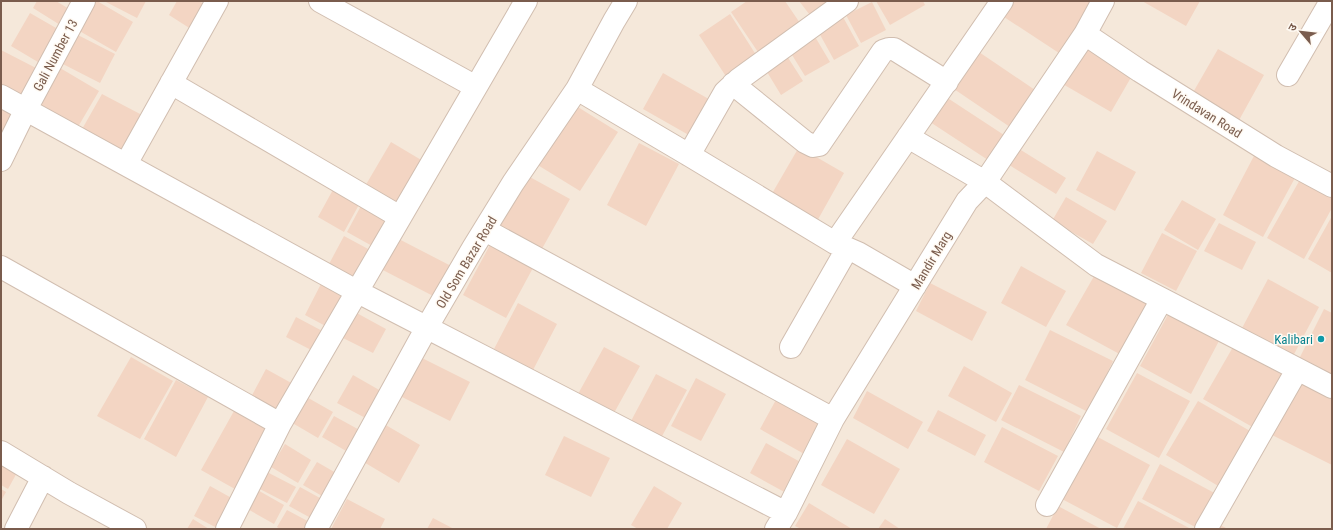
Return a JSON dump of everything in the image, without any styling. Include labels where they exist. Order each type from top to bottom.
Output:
[{"type":"street","name":"Gali Number 13","points":[[1,160],[26,109],[84,1]]},
{"type":"street","points":[[126,164],[217,1]]},
{"type":"street","points":[[320,1],[476,87]]},
{"type":"street","points":[[227,529],[280,424],[526,1]]},
{"type":"street","name":"Old Som Bazar Road","points":[[316,529],[427,327],[513,183],[577,89],[626,1]]},
{"type":"street","points":[[689,155],[725,92],[733,84],[848,1]]},
{"type":"street","points":[[791,347],[841,246],[908,137],[1002,1]]},
{"type":"street","name":"Mandir Marg","points":[[781,521],[833,419],[967,201],[985,182],[1085,34],[1103,1]]},
{"type":"street","points":[[1288,75],[1331,1]]},
{"type":"street","name":"Vrindavan Road","points":[[1085,34],[1140,71],[1276,156],[1332,186]]},
{"type":"street","points":[[733,84],[805,142],[813,146],[819,145],[883,52],[889,49],[894,49],[947,82]]},
{"type":"street","points":[[170,83],[400,217]]},
{"type":"street","points":[[577,89],[841,246],[858,253],[915,286]]},
{"type":"street","points":[[1,96],[358,292],[427,327],[781,521]]},
{"type":"street","points":[[908,137],[985,182],[1096,265],[1332,387]]},
{"type":"street","points":[[485,230],[833,419]]},
{"type":"street","points":[[1,267],[280,424]]},
{"type":"street","points":[[1047,505],[1162,299]]},
{"type":"street","points":[[1206,529],[1297,370]]},
{"type":"street","points":[[1,452],[69,493],[135,529]]},
{"type":"street","points":[[16,529],[43,477]]},
{"type":"shaded area","points":[[1,1],[1332,1],[1332,529],[1,529]]},
{"type":"building","points":[[37,1],[56,1],[74,12],[65,28],[33,8]]},
{"type":"building","points":[[92,1],[97,1],[133,22],[116,52],[76,29]]},
{"type":"building","points":[[104,1],[146,1],[137,18]]},
{"type":"building","points":[[177,1],[199,1],[209,7],[194,31],[169,15]]},
{"type":"building","points":[[747,1],[785,1],[804,29],[762,58],[731,12]]},
{"type":"building","points":[[799,1],[836,1],[813,19]]},
{"type":"building","points":[[876,1],[923,1],[925,5],[890,25]]},
{"type":"building","points":[[1011,1],[1097,1],[1062,55],[1001,15]]},
{"type":"building","points":[[1142,1],[1200,1],[1186,26]]},
{"type":"building","points":[[872,2],[886,30],[861,43],[846,15]]},
{"type":"building","points":[[30,13],[63,32],[43,65],[11,46]]},
{"type":"building","points":[[730,14],[758,58],[727,78],[699,35]]},
{"type":"building","points":[[843,17],[859,46],[834,60],[818,31]]},
{"type":"building","points":[[74,33],[115,54],[100,83],[59,62]]},
{"type":"building","points":[[814,35],[830,62],[805,76],[789,50]]},
{"type":"building","points":[[1083,46],[1133,74],[1111,112],[1061,83]]},
{"type":"building","points":[[1218,49],[1264,75],[1238,122],[1191,96]]},
{"type":"building","points":[[1,50],[36,68],[21,99],[1,88]]},
{"type":"building","points":[[976,50],[1035,90],[1010,127],[951,87]]},
{"type":"building","points":[[785,53],[803,81],[781,95],[764,67]]},
{"type":"building","points":[[55,65],[99,91],[75,132],[31,106]]},
{"type":"building","points":[[663,73],[714,102],[694,138],[643,109]]},
{"type":"building","points":[[102,94],[142,115],[121,153],[81,131]]},
{"type":"building","points":[[943,95],[1004,135],[988,160],[927,120]]},
{"type":"building","points":[[1,104],[19,113],[7,137],[1,134]]},
{"type":"building","points":[[573,104],[618,132],[580,191],[536,164]]},
{"type":"building","points":[[391,142],[428,164],[401,209],[364,188]]},
{"type":"building","points":[[639,143],[679,164],[646,226],[607,205]]},
{"type":"building","points":[[799,147],[844,173],[816,223],[770,197]]},
{"type":"building","points":[[1016,147],[1066,178],[1056,194],[1006,163]]},
{"type":"building","points":[[1097,151],[1136,172],[1115,211],[1076,190]]},
{"type":"building","points":[[1255,154],[1296,176],[1263,237],[1223,215]]},
{"type":"building","points":[[528,176],[570,199],[539,254],[498,230]]},
{"type":"building","points":[[1302,176],[1332,192],[1332,208],[1304,259],[1267,238]]},
{"type":"building","points":[[335,186],[361,201],[344,232],[318,217]]},
{"type":"building","points":[[1066,197],[1107,221],[1093,244],[1052,221]]},
{"type":"building","points":[[1182,200],[1216,219],[1198,250],[1164,230]]},
{"type":"building","points":[[362,204],[389,219],[374,247],[347,232]]},
{"type":"building","points":[[1332,216],[1332,273],[1308,259]]},
{"type":"building","points":[[1219,223],[1256,242],[1242,270],[1204,251]]},
{"type":"building","points":[[1162,233],[1197,251],[1176,291],[1141,273]]},
{"type":"building","points":[[344,236],[370,250],[355,278],[329,264]]},
{"type":"building","points":[[393,236],[455,268],[439,299],[377,267]]},
{"type":"building","points":[[491,243],[534,266],[506,318],[463,295]]},
{"type":"building","points":[[1021,266],[1066,291],[1046,327],[1001,303]]},
{"type":"building","points":[[1097,271],[1155,303],[1125,357],[1066,325]]},
{"type":"building","points":[[1268,279],[1319,307],[1292,358],[1241,330]]},
{"type":"building","points":[[322,282],[349,296],[331,329],[305,315]]},
{"type":"building","points":[[930,283],[987,312],[972,341],[916,311]]},
{"type":"building","points":[[518,303],[557,324],[533,370],[494,349]]},
{"type":"building","name":"Kalibari","points":[[1324,309],[1332,313],[1332,383],[1296,365]]},
{"type":"building","points":[[353,311],[386,329],[373,353],[339,336]]},
{"type":"building","points":[[1170,311],[1220,339],[1191,394],[1140,366]]},
{"type":"building","points":[[296,317],[328,334],[317,353],[286,337]]},
{"type":"building","points":[[1050,330],[1113,361],[1088,412],[1025,380]]},
{"type":"building","points":[[604,347],[640,366],[614,413],[578,394]]},
{"type":"building","points":[[1233,347],[1286,377],[1256,429],[1203,399]]},
{"type":"building","points":[[418,356],[470,382],[450,421],[398,395]]},
{"type":"building","points":[[131,357],[173,381],[140,439],[97,416]]},
{"type":"building","points":[[964,366],[1012,393],[996,422],[948,396]]},
{"type":"building","points":[[266,369],[295,385],[279,417],[249,401]]},
{"type":"building","points":[[1137,373],[1190,401],[1159,458],[1106,429]]},
{"type":"building","points":[[656,374],[687,390],[661,438],[631,421]]},
{"type":"building","points":[[353,375],[388,395],[373,422],[337,403]]},
{"type":"building","points":[[1299,376],[1332,393],[1332,465],[1270,434]]},
{"type":"building","points":[[696,378],[726,394],[701,441],[671,426]]},
{"type":"building","points":[[176,380],[208,397],[176,457],[144,439]]},
{"type":"building","points":[[1019,385],[1081,416],[1064,452],[1001,420]]},
{"type":"building","points":[[867,391],[923,422],[908,449],[853,418]]},
{"type":"building","points":[[303,395],[333,412],[318,438],[289,421]]},
{"type":"building","points":[[777,398],[823,424],[806,455],[760,429]]},
{"type":"building","points":[[1198,401],[1257,435],[1225,490],[1166,455]]},
{"type":"building","points":[[938,410],[986,435],[975,456],[927,431]]},
{"type":"building","points":[[234,411],[275,435],[242,493],[201,470]]},
{"type":"building","points":[[334,416],[365,433],[353,455],[322,437]]},
{"type":"building","points":[[384,424],[420,445],[399,483],[362,461]]},
{"type":"building","points":[[1002,427],[1058,456],[1039,491],[984,462]]},
{"type":"building","points":[[1094,435],[1150,465],[1117,528],[1060,498]]},
{"type":"building","points":[[564,436],[610,458],[591,497],[545,475]]},
{"type":"building","points":[[847,439],[900,469],[874,514],[821,485]]},
{"type":"building","points":[[766,443],[804,464],[788,494],[750,473]]},
{"type":"building","points":[[285,444],[311,460],[298,483],[271,467]]},
{"type":"building","points":[[1,459],[19,469],[8,489],[1,485]]},
{"type":"building","points":[[317,462],[343,477],[329,500],[303,485]]},
{"type":"building","points":[[1160,464],[1222,497],[1199,529],[1142,499]]},
{"type":"building","points":[[265,471],[296,487],[287,503],[256,487]]},
{"type":"building","points":[[210,486],[237,501],[219,529],[194,516]]},
{"type":"building","points":[[654,486],[682,503],[667,529],[638,529],[631,525]]},
{"type":"building","points":[[300,487],[329,503],[318,522],[289,506]]},
{"type":"building","points":[[254,488],[284,505],[274,524],[244,507]]},
{"type":"building","points":[[1,489],[6,492],[1,501]]},
{"type":"building","points":[[347,499],[385,519],[380,529],[331,529]]},
{"type":"building","points":[[1138,501],[1191,529],[1123,529]]},
{"type":"building","points":[[809,503],[852,529],[801,529],[795,526]]},
{"type":"building","points":[[1058,506],[1101,529],[1046,529]]},
{"type":"building","points":[[287,510],[315,525],[312,529],[280,529],[277,527]]},
{"type":"building","points":[[433,518],[454,529],[427,529]]},
{"type":"building","points":[[193,519],[209,529],[187,529]]},
{"type":"building","points":[[885,519],[900,529],[878,529]]},
{"type":"building","points":[[1218,524],[1228,529],[1215,529]]},
{"type":"place","name":"Kalibari","points":[[1321,339]]}]
